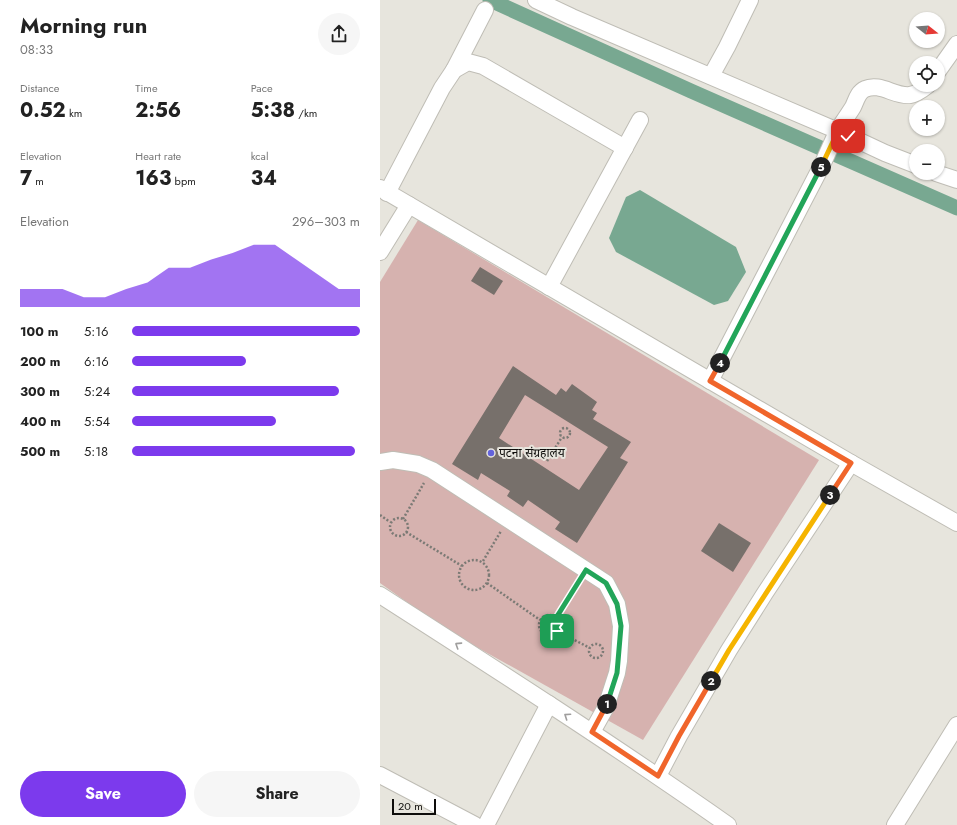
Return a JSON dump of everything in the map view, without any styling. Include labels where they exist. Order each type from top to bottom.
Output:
[{"type":"street","points":[[536,0],[572,17],[711,76],[835,136],[909,162]]},
{"type":"street","points":[[711,76],[750,0]]},
{"type":"street","points":[[485,10],[454,70],[442,88],[384,190],[851,463],[957,523]]},
{"type":"street","points":[[945,61],[957,44]]},
{"type":"street","points":[[454,70],[468,62],[483,66],[625,148]]},
{"type":"street","points":[[710,381],[821,167],[835,136],[854,106],[858,96],[864,90],[873,87],[885,88],[909,95],[920,92]]},
{"type":"street","points":[[549,287],[640,120]]},
{"type":"street","points":[[945,176],[957,180]]},
{"type":"street","points":[[380,252],[409,205]]},
{"type":"street","points":[[380,462],[393,460],[418,464],[432,470],[606,583],[617,604],[621,626],[617,673],[606,706],[592,732]]},
{"type":"street","points":[[658,776],[679,736],[729,650],[851,463]]},
{"type":"street","points":[[380,595],[592,732],[728,825]]},
{"type":"street","points":[[486,825],[549,704]]},
{"type":"street","points":[[895,825],[957,725]]},
{"type":"street","points":[[380,775],[475,825]]},
{"type":"path","points":[[547,461],[562,437]]},
{"type":"path","points":[[403,519],[432,470]]},
{"type":"path","points":[[380,515],[390,522]]},
{"type":"path","points":[[395,518],[403,519],[408,524],[406,532],[400,536],[394,536],[389,528],[390,522],[395,518]]},
{"type":"path","points":[[483,562],[509,520]]},
{"type":"path","points":[[406,532],[462,566]]},
{"type":"path","points":[[471,560],[479,560],[483,562],[488,568],[490,575],[487,583],[480,589],[473,590],[467,588],[459,577],[462,566],[471,560]]},
{"type":"path","points":[[556,618],[586,570]]},
{"type":"path","points":[[487,583],[540,620]]},
{"type":"path","points":[[549,615],[556,618],[559,624],[557,631],[553,635],[547,636],[539,630],[538,627],[540,620],[545,616],[549,615]]},
{"type":"path","points":[[557,631],[590,648]]},
{"type":"path","points":[[593,644],[599,644],[603,650],[603,654],[599,658],[593,658],[590,654],[590,648],[593,644]]},
{"type":"shaded area","points":[[640,190],[736,247],[746,272],[728,301],[714,305],[616,252],[609,238],[626,197]]},
{"type":"shaded area","points":[[418,220],[819,460],[643,740],[446,630],[380,583],[380,282]]},
{"type":"building","points":[[480,267],[503,281],[494,295],[471,281]]},
{"type":"building","name":"पटना संग्रहालय","points":[[513,366],[556,395],[561,388],[566,392],[572,384],[597,402],[592,410],[597,413],[593,419],[631,442],[620,458],[628,462],[577,543],[555,529],[560,522],[528,500],[523,507],[507,496],[510,491],[481,473],[478,480],[452,464]],"holes":[[[525,395],[608,447],[579,490],[499,438]]]},
{"type":"building","points":[[719,523],[751,543],[733,572],[701,551]]},
{"type":"waterway","points":[[490,0],[691,91],[957,208]]},
{"type":"place","name":"पटना संग्रहालय","points":[[491,453]]},
{"type":"route","points":[[557,631],[559,624],[556,618],[586,570],[606,583],[617,604],[621,626],[617,673],[606,706],[592,732],[658,776],[679,736],[729,650],[783,565],[851,463],[710,381],[821,167],[838,131],[848,136]]}]
